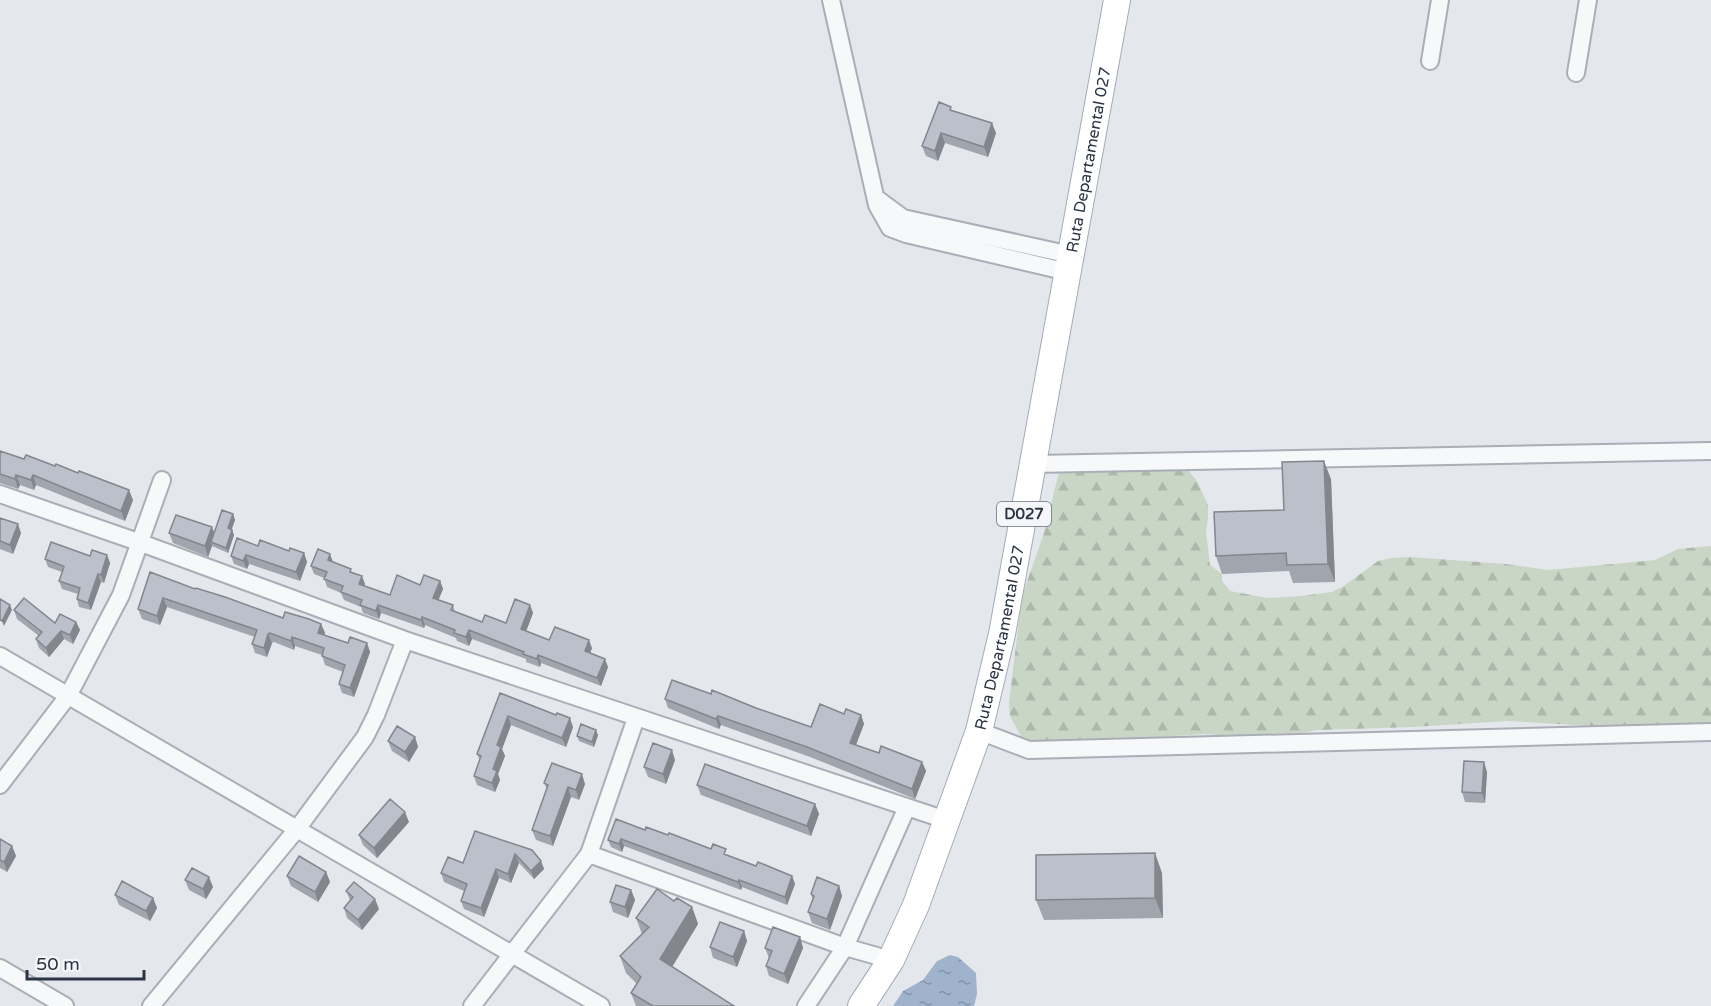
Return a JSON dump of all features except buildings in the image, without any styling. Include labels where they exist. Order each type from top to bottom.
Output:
[{"type":"main road","name":"Ruta Departamental 027","points":[[861,1006],[891,960],[916,905],[979,731],[1002,634],[1117,0]]},
{"type":"street","points":[[831,0],[875,197],[903,218],[1069,263]]},
{"type":"street","points":[[1430,61],[1440,0]]},
{"type":"street","points":[[1576,73],[1588,0]]},
{"type":"street","points":[[1033,464],[1711,451]]},
{"type":"street","points":[[0,785],[68,696],[121,595],[162,480]]},
{"type":"street","points":[[0,494],[405,640],[946,820]]},
{"type":"street","points":[[151,1006],[297,829],[365,737],[376,716],[405,640]]},
{"type":"street","points":[[0,656],[601,1006]]},
{"type":"street","points":[[472,1006],[589,854],[636,718]]},
{"type":"street","points":[[979,731],[1029,750],[1711,732]]},
{"type":"street","points":[[806,1006],[845,947],[907,807]]},
{"type":"street","points":[[589,854],[845,947],[891,960]]},
{"type":"street","points":[[0,968],[65,1006]]},
{"type":"green space","points":[[1179,459],[1197,481],[1208,505],[1206,531],[1210,565],[1222,574],[1222,581],[1230,591],[1268,598],[1332,592],[1378,561],[1391,558],[1410,557],[1506,564],[1548,570],[1655,560],[1678,549],[1711,546],[1711,733],[1507,721],[1317,730],[1245,737],[1203,734],[1131,739],[1061,749],[1023,740],[1010,716],[1009,703],[1022,596],[1044,533],[1060,468]]},
{"type":"water","points":[[950,955],[958,957],[976,973],[977,994],[974,1006],[893,1006],[903,991],[923,980],[937,961]]}]
